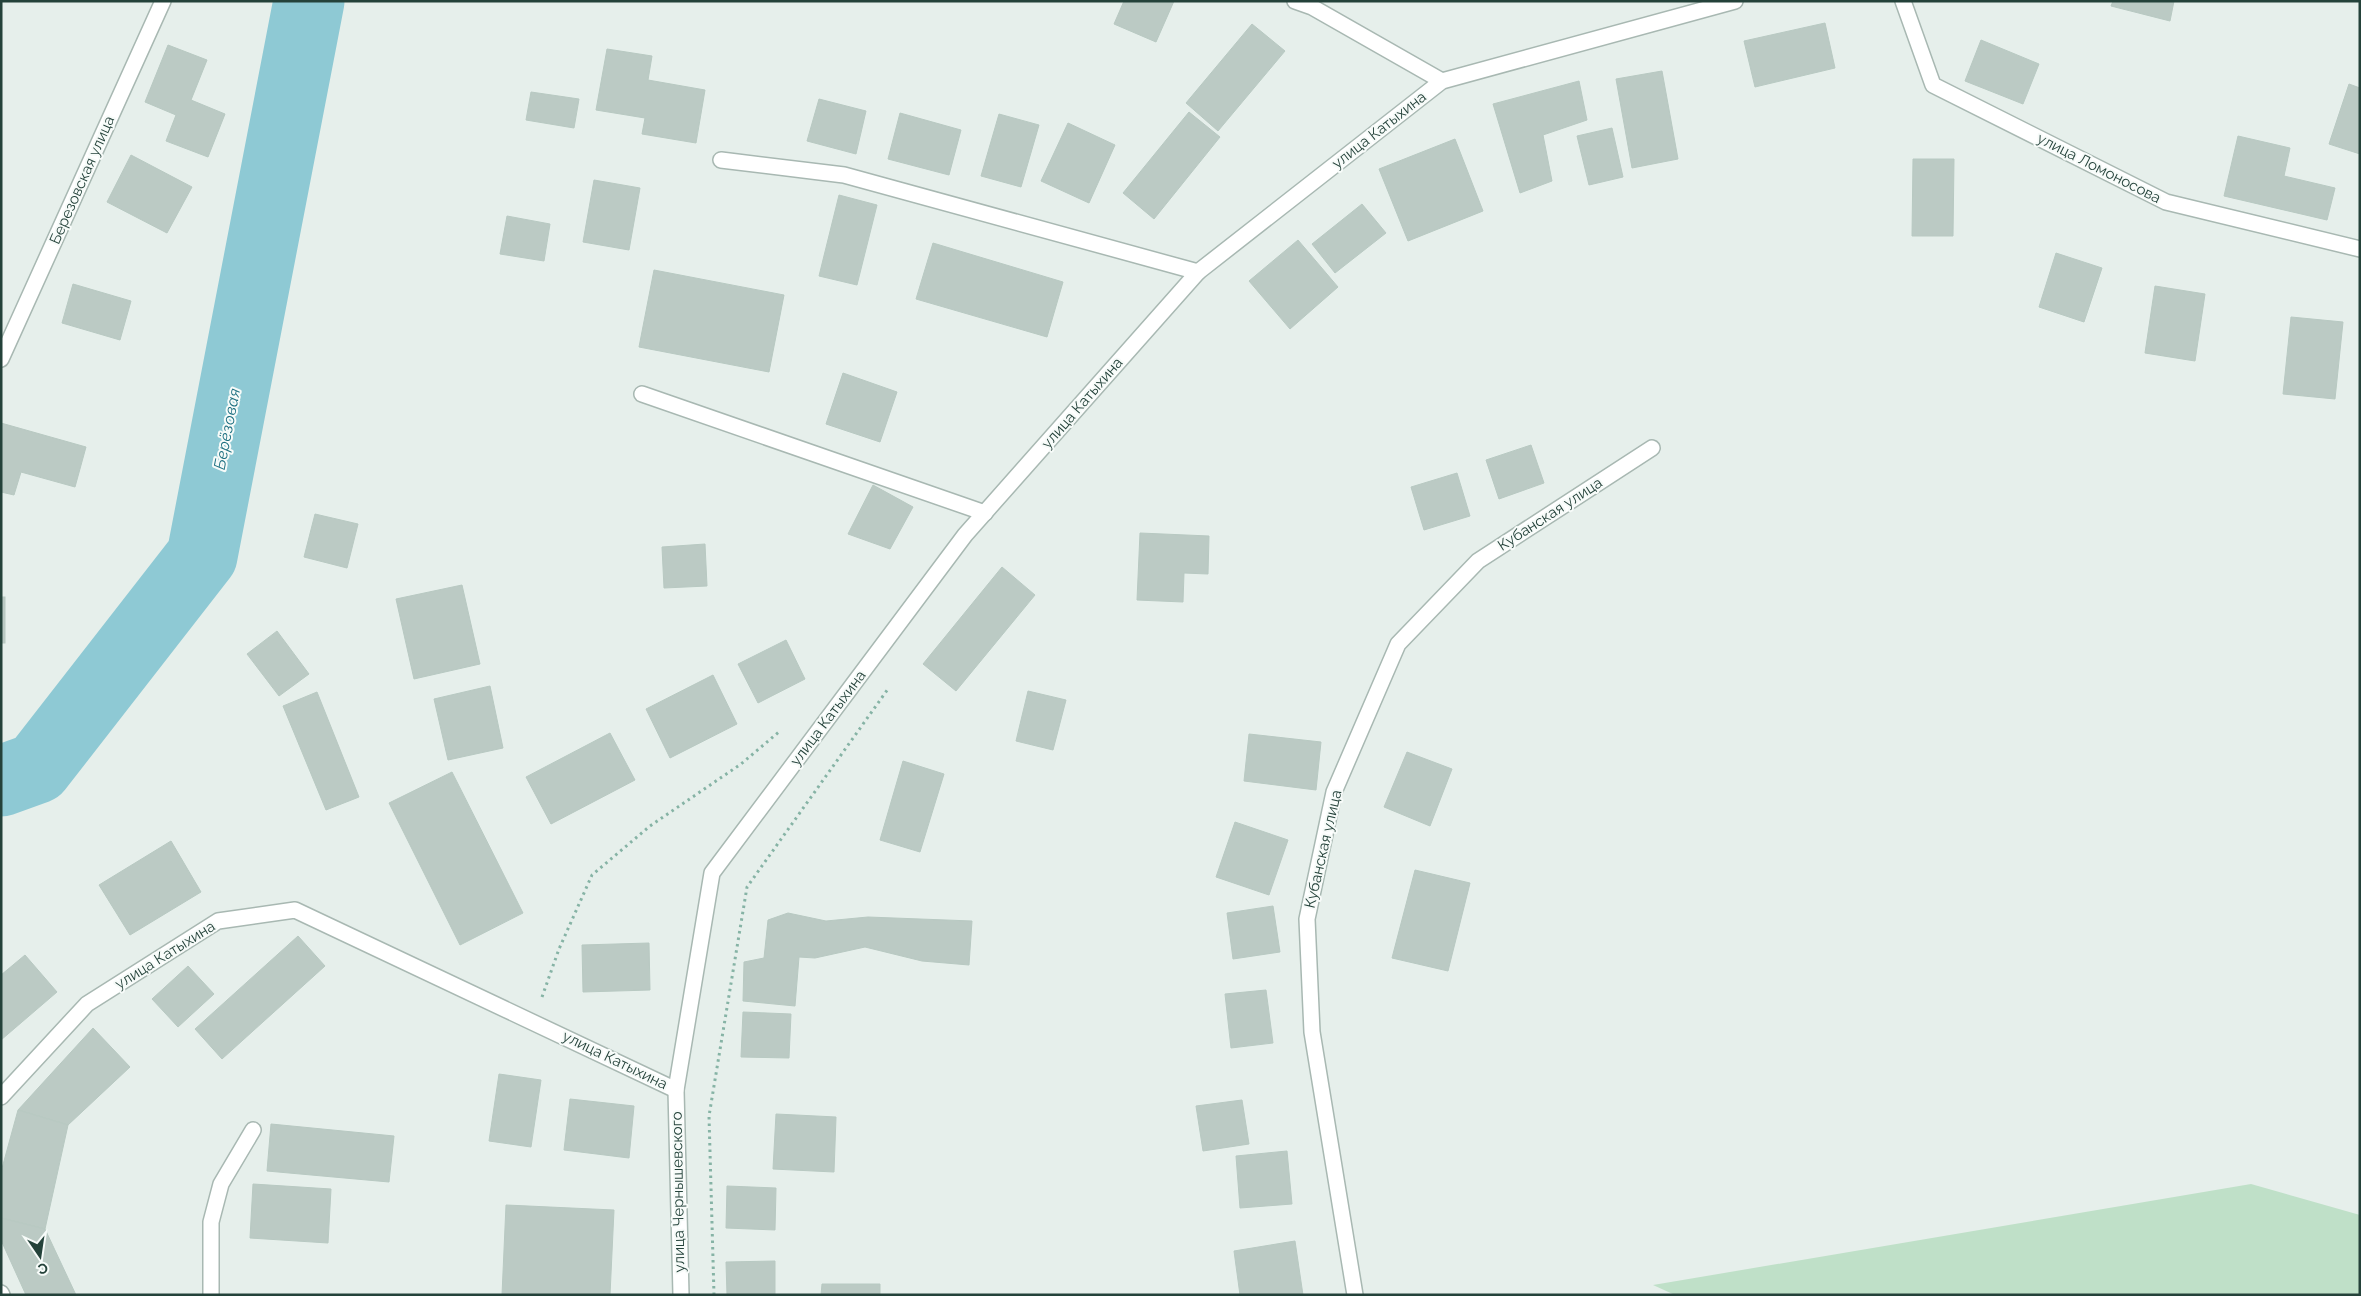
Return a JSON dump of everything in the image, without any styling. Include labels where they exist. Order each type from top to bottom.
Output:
[{"type":"street","name":"Березовская улица","points":[[1,359],[163,1]]},
{"type":"street","points":[[1295,1],[1312,7],[1442,81]]},
{"type":"street","name":"улица Катыхина","points":[[1,1096],[87,1004],[218,921],[295,910],[534,1021],[676,1090],[712,874],[966,535],[1198,272],[1442,81],[1735,1]]},
{"type":"street","name":"улица Ломоносова","points":[[1903,1],[1933,86],[2166,202],[2360,249]]},
{"type":"street","points":[[721,160],[844,175],[1198,272]]},
{"type":"street","points":[[642,394],[985,512]]},
{"type":"street","name":"Кубанская улица","points":[[1355,1295],[1312,1032],[1307,928],[1307,919],[1334,792],[1398,644],[1478,561],[1652,448]]},
{"type":"street","name":"улица Чернышевского","points":[[676,1090],[681,1295]]},
{"type":"street","points":[[211,1295],[211,1222],[221,1184],[253,1130]]},
{"type":"path","points":[[714,1295],[709,1116],[747,887],[890,687]]},
{"type":"path","points":[[534,1021],[559,949],[592,875],[650,826],[741,764],[782,729]]},
{"type":"green space","points":[[2251,1184],[2360,1215],[2360,1295],[1675,1295],[1653,1285]]},
{"type":"building","points":[[1124,1],[1174,1],[1156,42],[1114,24]]},
{"type":"building","points":[[2113,1],[2174,1],[2170,21],[2111,6]]},
{"type":"building","points":[[1825,23],[1835,68],[1755,87],[1744,41]]},
{"type":"building","points":[[1252,24],[1285,51],[1218,131],[1186,103]]},
{"type":"building","points":[[1981,40],[2039,64],[2023,104],[1965,81]]},
{"type":"building","points":[[168,45],[207,60],[191,100],[225,114],[208,157],[166,141],[176,115],[145,102]]},
{"type":"building","points":[[607,49],[652,56],[648,80],[705,90],[696,143],[642,134],[645,118],[596,110]]},
{"type":"building","points":[[1662,71],[1678,159],[1632,168],[1616,79]]},
{"type":"building","points":[[1579,81],[1587,120],[1543,135],[1552,181],[1520,193],[1493,104]]},
{"type":"building","points":[[2349,84],[2360,88],[2360,154],[2329,144]]},
{"type":"building","points":[[531,92],[579,99],[574,128],[526,120]]},
{"type":"building","points":[[819,99],[866,111],[856,154],[807,141]]},
{"type":"building","points":[[1189,112],[1220,137],[1154,219],[1123,193]]},
{"type":"building","points":[[900,113],[961,130],[949,175],[888,159]]},
{"type":"building","points":[[999,114],[1039,125],[1021,187],[981,176]]},
{"type":"building","points":[[1068,123],[1115,145],[1089,203],[1041,181]]},
{"type":"building","points":[[1612,128],[1623,177],[1589,185],[1577,136]]},
{"type":"building","points":[[2238,136],[2290,148],[2284,176],[2335,188],[2327,220],[2224,196]]},
{"type":"building","points":[[1455,139],[1483,211],[1408,241],[1379,169]]},
{"type":"building","points":[[131,155],[192,187],[167,233],[107,202]]},
{"type":"building","points":[[1913,159],[1954,159],[1953,236],[1912,236]]},
{"type":"building","points":[[594,180],[640,188],[629,250],[583,242]]},
{"type":"building","points":[[839,195],[877,205],[857,285],[819,276]]},
{"type":"building","points":[[1362,204],[1386,233],[1335,273],[1312,244]]},
{"type":"building","points":[[507,216],[550,224],[544,261],[500,254]]},
{"type":"building","points":[[1298,240],[1338,287],[1290,329],[1249,281]]},
{"type":"building","points":[[933,243],[1063,282],[1047,337],[916,299]]},
{"type":"building","points":[[2056,253],[2102,268],[2084,322],[2039,307]]},
{"type":"building","points":[[654,270],[784,295],[769,372],[639,347]]},
{"type":"building","points":[[73,284],[131,301],[120,340],[62,323]]},
{"type":"building","points":[[2155,286],[2205,294],[2195,361],[2145,353]]},
{"type":"building","points":[[2291,317],[2343,322],[2335,399],[2283,394]]},
{"type":"building","points":[[843,373],[897,392],[880,442],[826,424]]},
{"type":"building","points":[[1,423],[86,447],[75,487],[21,472],[14,495],[1,492]]},
{"type":"building","points":[[1531,445],[1544,483],[1499,499],[1486,460]]},
{"type":"building","points":[[1457,473],[1470,516],[1424,530],[1411,487]]},
{"type":"building","points":[[873,485],[913,507],[890,549],[848,534]]},
{"type":"building","points":[[315,514],[358,524],[347,568],[304,557]]},
{"type":"building","points":[[1140,533],[1209,536],[1208,574],[1184,573],[1183,602],[1137,600]]},
{"type":"building","points":[[705,544],[707,586],[664,588],[662,547]]},
{"type":"building","points":[[1002,567],[1035,595],[956,691],[923,664]]},
{"type":"building","points":[[462,585],[480,664],[414,679],[396,599]]},
{"type":"building","points":[[1,597],[5,597],[5,643],[1,643]]},
{"type":"building","points":[[277,631],[309,674],[279,696],[247,654]]},
{"type":"building","points":[[786,640],[805,679],[758,703],[738,664]]},
{"type":"building","points":[[713,675],[737,724],[670,758],[646,709]]},
{"type":"building","points":[[490,686],[503,748],[448,760],[434,699]]},
{"type":"building","points":[[1028,691],[1066,700],[1053,750],[1016,741]]},
{"type":"building","points":[[317,692],[359,797],[326,810],[283,706]]},
{"type":"building","points":[[610,733],[635,780],[551,824],[526,777]]},
{"type":"building","points":[[1249,734],[1321,742],[1316,790],[1244,781]]},
{"type":"building","points":[[1407,752],[1452,769],[1430,826],[1384,807]]},
{"type":"building","points":[[903,761],[944,774],[920,852],[880,840]]},
{"type":"building","points":[[452,772],[523,913],[460,945],[389,803]]},
{"type":"building","points":[[1235,822],[1288,840],[1269,895],[1216,877]]},
{"type":"building","points":[[171,841],[201,892],[130,935],[99,885]]},
{"type":"building","points":[[1415,870],[1470,883],[1448,971],[1392,958]]},
{"type":"building","points":[[1273,906],[1280,952],[1233,959],[1227,913]]},
{"type":"building","points":[[788,913],[826,921],[868,917],[972,921],[969,965],[922,961],[865,947],[815,958],[799,957],[795,1006],[743,1001],[744,962],[764,958],[768,920]]},
{"type":"building","points":[[298,936],[325,966],[222,1059],[195,1029]]},
{"type":"building","points":[[649,943],[650,990],[583,992],[582,945]]},
{"type":"building","points":[[25,955],[57,992],[1,1040],[1,975]]},
{"type":"building","points":[[188,966],[214,994],[178,1027],[152,999]]},
{"type":"building","points":[[1266,990],[1273,1043],[1231,1048],[1225,994]]},
{"type":"building","points":[[743,1012],[791,1014],[789,1058],[741,1057]]},
{"type":"building","points":[[93,1028],[130,1067],[68,1125],[18,1110]]},
{"type":"building","points":[[499,1074],[541,1080],[531,1147],[489,1141]]},
{"type":"building","points":[[570,1099],[634,1106],[629,1158],[564,1150]]},
{"type":"building","points":[[1242,1100],[1249,1144],[1203,1151],[1196,1106]]},
{"type":"building","points":[[18,1110],[68,1125],[45,1229],[1,1218],[1,1172]]},
{"type":"building","points":[[776,1114],[836,1117],[834,1172],[773,1169]]},
{"type":"building","points":[[271,1124],[394,1136],[389,1182],[267,1171]]},
{"type":"building","points":[[1287,1151],[1292,1204],[1240,1208],[1236,1156]]},
{"type":"building","points":[[253,1184],[331,1189],[328,1243],[250,1238]]},
{"type":"building","points":[[727,1186],[776,1188],[775,1230],[726,1228]]},
{"type":"building","points":[[506,1205],[614,1210],[610,1295],[502,1295]]},
{"type":"building","points":[[1,1218],[45,1229],[76,1295],[26,1295],[1,1240]]},
{"type":"building","points":[[1295,1241],[1303,1295],[1240,1295],[1234,1251]]},
{"type":"building","points":[[775,1261],[775,1295],[727,1295],[726,1262]]},
{"type":"building","points":[[822,1284],[880,1284],[880,1295],[821,1295]]},
{"type":"waterway","name":"Берёзовая","points":[[1,781],[37,768],[202,556],[309,1]]}]
